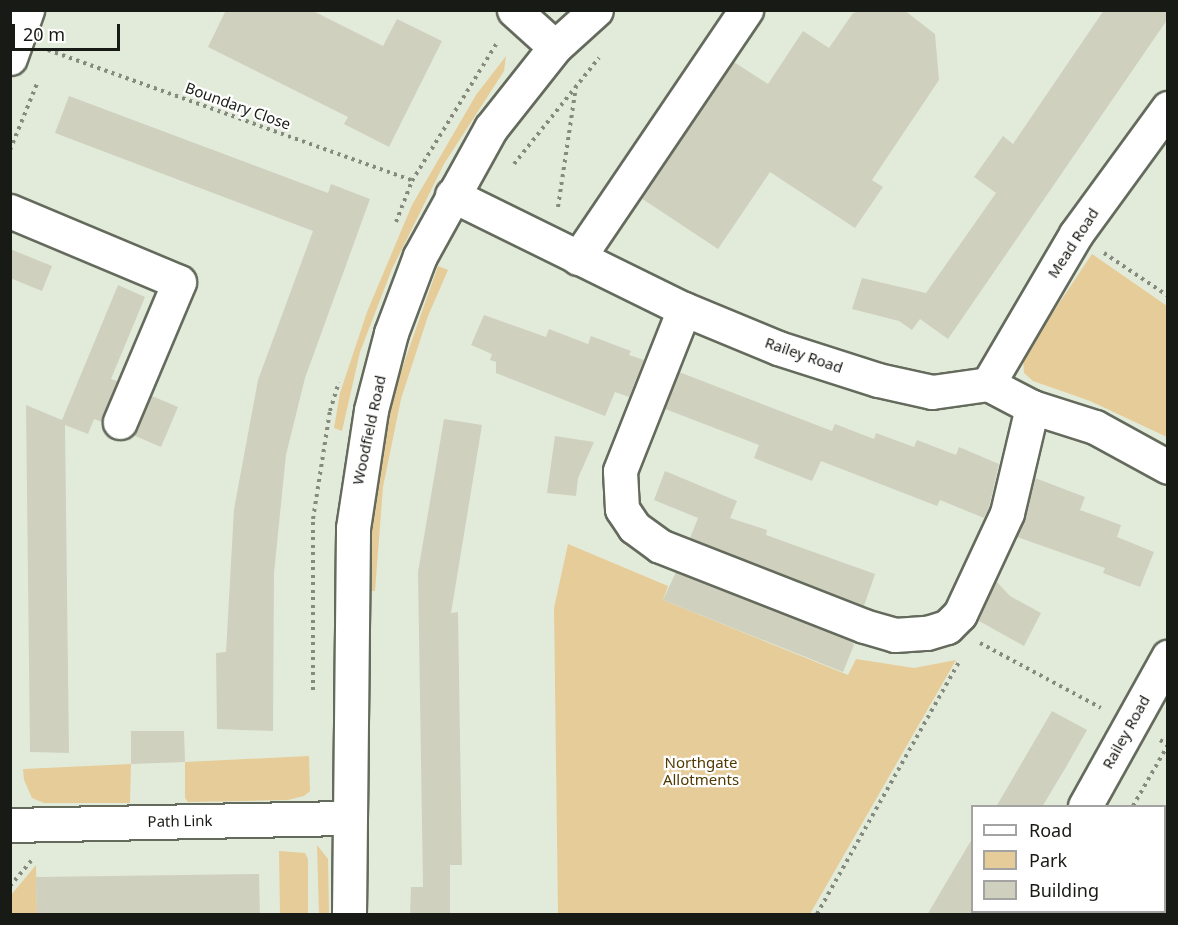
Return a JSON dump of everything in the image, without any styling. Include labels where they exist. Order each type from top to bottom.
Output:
[{"type":"street","points":[[514,10],[555,47]]},
{"type":"street","name":"Woodfield Road","points":[[350,915],[350,588],[358,477],[391,333],[420,256],[491,128],[555,47],[597,10]]},
{"type":"street","points":[[565,251],[747,10]]},
{"type":"street","name":"Mead Road","points":[[988,384],[1077,234],[1167,108]]},
{"type":"street","name":"Railey Road","points":[[452,195],[684,309],[778,348],[878,380],[932,392],[988,384]]},
{"type":"street","points":[[10,211],[179,282],[120,422]]},
{"type":"street","points":[[684,309],[620,471],[622,509],[634,527],[660,546],[874,629],[895,635],[927,633],[947,627],[966,627],[1007,513],[1032,407]]},
{"type":"street","points":[[988,384],[1032,407],[1095,427],[1167,467]]},
{"type":"street","name":"Railey Road","points":[[1086,805],[1167,657]]},
{"type":"street","name":"Path Link","points":[[10,825],[350,818]]},
{"type":"path","name":"Boundary Close","points":[[18,35],[50,51],[452,195]]},
{"type":"path","points":[[513,166],[606,49]]},
{"type":"path","points":[[565,251],[576,87]]},
{"type":"path","points":[[1077,234],[1167,296]]},
{"type":"path","points":[[817,915],[966,627],[1167,745],[1134,805]]},
{"type":"green space","points":[[506,56],[504,71],[444,164],[392,269],[360,352],[342,431],[334,428],[340,393],[367,312],[412,205],[476,95]]},
{"type":"green space","points":[[1092,254],[1167,306],[1167,437],[1090,401],[1033,381],[1024,373],[1023,357]]},
{"type":"green space","points":[[438,266],[448,270],[428,316],[401,399],[383,487],[375,591],[367,591],[374,486],[392,397]]},
{"type":"green space","name":"Northgate Allotments","points":[[568,544],[668,586],[663,600],[848,675],[856,659],[914,668],[956,660],[810,914],[558,914],[554,608]]},
{"type":"green space","points":[[309,756],[310,791],[304,796],[288,800],[188,802],[185,798],[185,762]]},
{"type":"green space","points":[[131,764],[130,803],[44,803],[32,798],[24,780],[23,769]]},
{"type":"green space","points":[[317,845],[328,859],[329,914],[319,914]]},
{"type":"green space","points":[[279,851],[305,853],[308,859],[308,914],[280,914]]},
{"type":"green space","points":[[36,865],[37,914],[11,914],[11,895]]},
{"type":"building","points":[[226,10],[311,10],[383,46],[397,19],[442,41],[389,147],[344,124],[348,117],[208,47]]},
{"type":"building","points":[[866,10],[904,10],[935,34],[939,80],[872,180],[883,187],[855,228],[770,172],[718,249],[641,198],[734,62],[768,84],[803,31],[829,48],[853,13]]},
{"type":"building","points":[[1104,10],[1167,10],[1167,20],[948,339],[920,319],[912,330],[899,321],[852,309],[862,278],[926,293],[996,193],[974,177],[1003,136],[1013,144]]},
{"type":"building","points":[[69,96],[328,193],[331,184],[370,199],[305,378],[286,455],[274,573],[273,731],[217,729],[216,653],[226,652],[234,509],[258,380],[313,231],[55,133]]},
{"type":"building","points":[[10,249],[52,266],[42,291],[10,278]]},
{"type":"building","points":[[118,285],[145,297],[111,379],[117,381],[102,422],[94,419],[88,434],[65,425],[69,753],[30,752],[26,405],[62,420]]},
{"type":"building","points":[[484,315],[546,337],[549,329],[588,344],[591,336],[631,351],[629,355],[644,360],[629,397],[615,392],[605,416],[496,373],[496,362],[490,360],[492,354],[471,345]]},
{"type":"building","points":[[679,372],[832,431],[835,424],[874,439],[876,433],[914,447],[917,440],[956,455],[959,447],[999,464],[989,507],[984,518],[940,500],[937,506],[821,461],[812,481],[754,458],[759,445],[665,409]]},
{"type":"building","points":[[152,396],[178,407],[161,447],[133,435]]},
{"type":"building","points":[[444,419],[482,425],[451,613],[458,612],[462,865],[450,865],[450,915],[410,915],[411,887],[423,887],[418,572]]},
{"type":"building","points":[[555,436],[594,442],[578,478],[576,496],[547,493]]},
{"type":"building","points":[[665,471],[737,501],[730,518],[767,530],[766,535],[875,574],[864,606],[690,538],[698,518],[654,500]]},
{"type":"building","points":[[1035,478],[1085,497],[1080,510],[1121,525],[1117,537],[1154,552],[1140,587],[1103,573],[1105,568],[1017,537]]},
{"type":"building","points":[[676,572],[852,641],[854,645],[843,672],[663,600]]},
{"type":"building","points":[[996,581],[1010,596],[1041,613],[1024,646],[979,621]]},
{"type":"building","points":[[1052,711],[1087,730],[1043,805],[997,805]]},
{"type":"building","points":[[131,731],[184,731],[185,762],[131,764]]},
{"type":"building","points":[[971,841],[972,915],[927,915]]},
{"type":"building","points":[[259,874],[260,915],[37,915],[36,877]]}]
